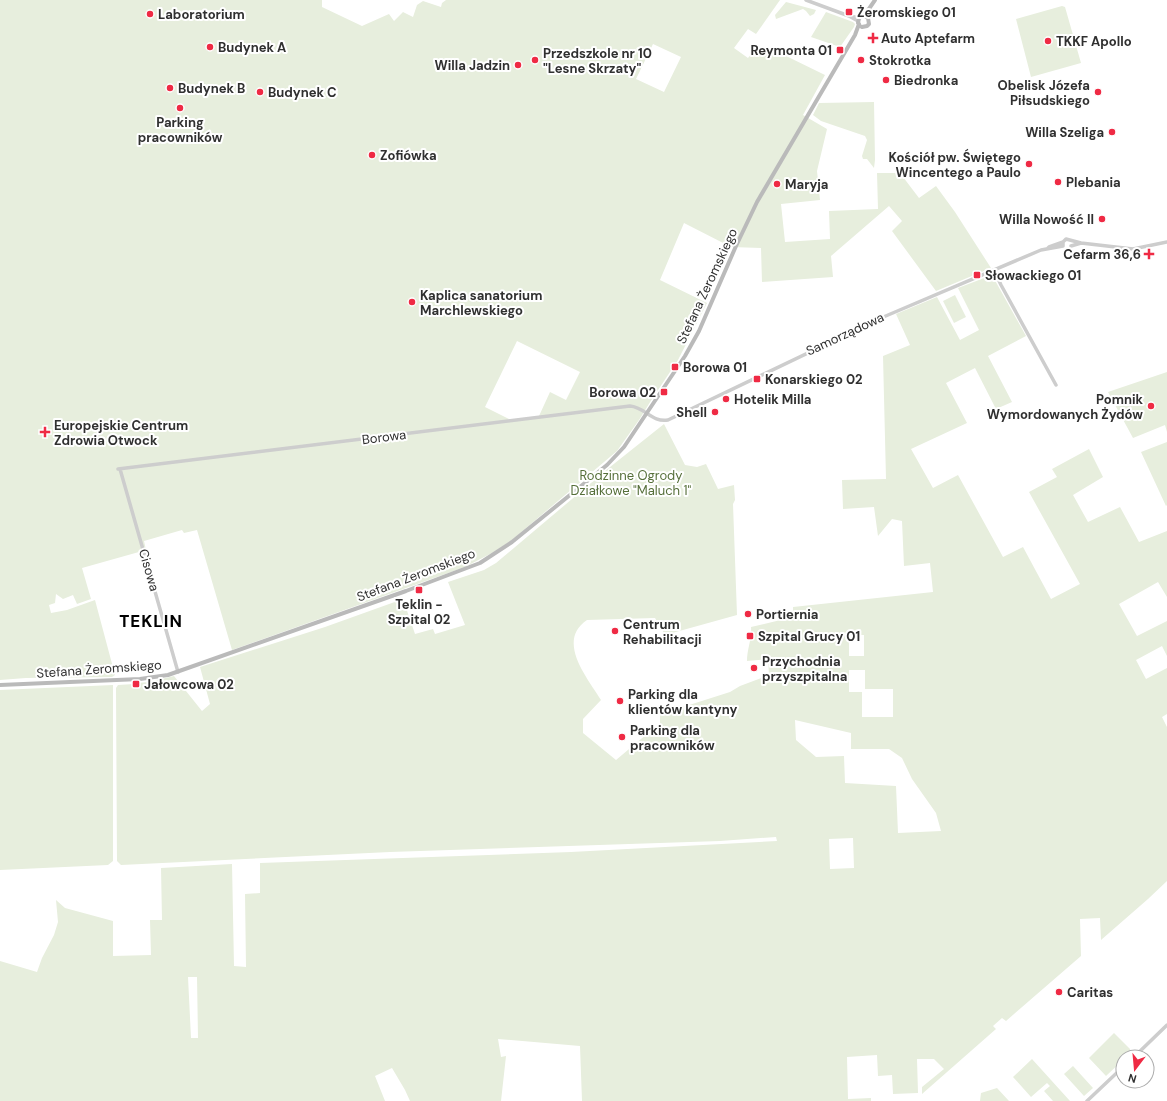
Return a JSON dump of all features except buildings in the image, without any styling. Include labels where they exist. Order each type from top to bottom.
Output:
[{"type":"main road","name":"Stefana Żeromskiego","points":[[0,685],[140,679],[178,672],[480,563],[512,542],[607,465],[624,447],[647,414],[685,356],[699,331],[736,246],[758,202],[875,0]]},
{"type":"street","points":[[806,0],[862,21]]},
{"type":"street","points":[[1071,244],[1067,239],[1063,244],[1066,248],[1071,244],[1081,243],[1136,249],[1167,242]]},
{"type":"street","name":"Samorządowa","points":[[647,414],[656,420],[668,420],[881,318],[1049,247],[1063,244]]},
{"type":"street","points":[[994,270],[1056,385]]},
{"type":"street","name":"Borowa","points":[[119,469],[630,406],[638,408],[647,414]]},
{"type":"street","name":"Cisowa","points":[[119,469],[178,672]]},
{"type":"street","points":[[1142,1049],[1167,1025]]},
{"type":"street","points":[[1087,1101],[1115,1075]]},
{"type":"green space","points":[[0,0],[322,0],[322,7],[362,26],[389,14],[394,21],[403,12],[413,17],[417,5],[423,1],[441,7],[442,3],[446,0],[780,0],[756,34],[748,29],[734,48],[748,58],[757,46],[782,54],[825,75],[803,115],[827,129],[817,171],[820,200],[781,204],[785,242],[830,239],[829,211],[878,209],[877,173],[900,173],[919,198],[936,186],[955,212],[991,268],[936,291],[892,231],[902,221],[889,206],[831,256],[833,277],[762,282],[761,248],[731,247],[684,223],[660,280],[707,303],[678,360],[617,451],[512,540],[492,553],[465,567],[232,650],[197,530],[184,533],[182,530],[144,541],[146,550],[82,568],[91,599],[77,604],[73,595],[63,599],[56,594],[55,603],[49,605],[51,613],[67,610],[95,600],[115,675],[112,677],[26,678],[0,680]],"holes":[[[653,44],[681,57],[664,92],[636,79]],[[517,341],[580,372],[566,400],[550,392],[539,416],[511,420],[485,407]]]},
{"type":"green space","points":[[786,2],[816,10],[814,14],[810,16],[803,9],[776,19],[775,15]]},
{"type":"green space","name":"TKKF Apollo","points":[[1062,6],[1065,7],[1081,63],[1031,77],[1016,19]]},
{"type":"green space","points":[[826,12],[855,24],[840,47],[811,37]]},
{"type":"green space","points":[[874,102],[874,168],[867,159],[863,159],[862,156],[867,140],[865,136],[821,121],[813,115],[819,103]]},
{"type":"green space","name":"Rodzinne Ogrody Działkowe \"Maluch 1\"","points":[[992,275],[1026,336],[988,356],[1012,402],[996,409],[975,368],[946,383],[967,423],[911,449],[933,488],[958,475],[1003,557],[1023,547],[1051,599],[1080,584],[1029,492],[1057,477],[1052,469],[1089,449],[1103,477],[1073,495],[1088,522],[1120,507],[1139,542],[1167,531],[1167,597],[1158,582],[1119,604],[1137,636],[1167,621],[1167,656],[1162,646],[1136,660],[1146,679],[1167,668],[1167,714],[1162,717],[1167,727],[1167,881],[1101,940],[1100,918],[1080,919],[1081,956],[1006,1021],[1002,1018],[993,1026],[996,1029],[922,1094],[922,1087],[944,1069],[934,1059],[917,1059],[918,1093],[893,1094],[892,1075],[878,1076],[877,1055],[847,1057],[848,1099],[871,1098],[871,1101],[582,1101],[580,1046],[498,1039],[501,1057],[506,1056],[501,1101],[410,1101],[392,1068],[375,1076],[385,1101],[0,1101],[0,961],[37,972],[42,958],[54,935],[58,922],[56,900],[65,908],[113,921],[113,956],[151,955],[150,920],[162,920],[161,868],[232,864],[234,966],[246,967],[245,894],[260,893],[260,863],[571,852],[777,841],[776,837],[720,841],[390,852],[121,865],[117,861],[116,688],[118,685],[137,685],[137,683],[149,682],[174,676],[202,711],[210,704],[200,667],[325,627],[403,599],[415,634],[433,629],[435,634],[465,625],[448,582],[484,570],[496,563],[610,467],[664,424],[685,465],[697,467],[706,464],[718,489],[734,485],[735,500],[733,504],[737,615],[665,635],[655,618],[587,620],[578,629],[574,638],[574,648],[577,659],[582,670],[601,700],[583,719],[583,733],[616,760],[660,723],[660,706],[686,706],[730,692],[740,686],[769,675],[768,659],[747,661],[751,627],[793,617],[793,607],[933,592],[930,563],[904,566],[902,521],[892,519],[878,536],[874,507],[843,509],[842,480],[886,479],[883,356],[910,345],[896,314],[937,297],[960,340],[979,330],[958,288]],"holes":[[[849,635],[864,635],[864,656],[849,656]],[[849,670],[865,670],[865,689],[893,689],[893,717],[862,717],[862,692],[849,692]],[[795,720],[851,733],[851,749],[889,749],[902,758],[912,779],[936,813],[941,831],[898,833],[896,786],[845,783],[844,756],[816,757],[796,740]],[[853,838],[854,868],[830,869],[829,839]],[[188,977],[197,977],[198,1038],[191,1038]]]},
{"type":"green space","points":[[955,295],[966,317],[954,323],[943,301]]},
{"type":"green space","points":[[1167,372],[1167,432],[1165,425],[1133,438],[1108,392]]},
{"type":"green space","points":[[1167,442],[1167,505],[1166,506],[1141,452]]},
{"type":"green space","points":[[113,685],[113,861],[108,865],[0,870],[0,690]]},
{"type":"green space","points":[[1114,1033],[1130,1049],[1115,1049],[1115,1068],[1106,1076],[1089,1058]]},
{"type":"green space","points":[[1032,1059],[1070,1101],[1053,1101],[1044,1091],[1050,1086],[1047,1083],[1031,1097],[1013,1077]]},
{"type":"green space","points":[[1073,1066],[1093,1088],[1084,1096],[1064,1074]]},
{"type":"green space","points":[[997,1088],[1009,1101],[980,1101],[981,1093]]},
{"type":"place","name":"Żeromskiego 01","points":[[849,12]]},
{"type":"place","name":"Laboratorium","points":[[150,14]]},
{"type":"place","name":"Auto Aptefarm","points":[[873,38]]},
{"type":"place","name":"TKKF Apollo","points":[[1048,41]]},
{"type":"place","name":"Budynek A","points":[[210,47]]},
{"type":"place","name":"Reymonta 01","points":[[840,50]]},
{"type":"place","name":"Przedszkole nr 10 \"Lesne Skrzaty\"","points":[[535,60]]},
{"type":"place","name":"Stokrotka","points":[[861,60]]},
{"type":"place","name":"Willa Jadzin","points":[[518,65]]},
{"type":"place","name":"Biedronka","points":[[886,80]]},
{"type":"place","name":"Budynek B","points":[[170,88]]},
{"type":"place","name":"Budynek C","points":[[260,92]]},
{"type":"place","name":"Obelisk Józefa Piłsudskiego","points":[[1098,92]]},
{"type":"place","name":"Parking pracowników","points":[[180,108]]},
{"type":"place","name":"Willa Szeliga","points":[[1112,132]]},
{"type":"place","name":"Zofiówka","points":[[372,155]]},
{"type":"place","name":"Kościół pw. Świętego Wincentego a Paulo","points":[[1029,164]]},
{"type":"place","name":"Plebania","points":[[1058,182]]},
{"type":"place","name":"Maryja","points":[[777,184]]},
{"type":"place","name":"Willa Nowość II","points":[[1102,219]]},
{"type":"place","name":"Cefarm 36,6","points":[[1149,254]]},
{"type":"place","name":"Słowackiego 01","points":[[977,275]]},
{"type":"place","name":"Kaplica sanatorium Marchlewskiego","points":[[412,302]]},
{"type":"place","name":"Borowa 01","points":[[675,367]]},
{"type":"place","name":"Konarskiego 02","points":[[757,379]]},
{"type":"place","name":"Borowa 02","points":[[664,392]]},
{"type":"place","name":"Hotelik Milla","points":[[726,399]]},
{"type":"place","name":"Pomnik Wymordowanych Żydów","points":[[1151,406]]},
{"type":"place","name":"Shell","points":[[715,412]]},
{"type":"place","name":"Europejskie Centrum Zdrowia Otwock","points":[[45,432]]},
{"type":"place","name":"Teklin - Szpital 02","points":[[419,590]]},
{"type":"place","name":"Portiernia","points":[[748,614]]},
{"type":"place","name":"Centrum Rehabilitacji","points":[[615,631]]},
{"type":"place","name":"Szpital Grucy 01","points":[[750,636]]},
{"type":"place","name":"Przychodnia przyszpitalna","points":[[754,668]]},
{"type":"place","name":"Jałowcowa 02","points":[[136,684]]},
{"type":"place","name":"Parking dla klientów kantyny","points":[[620,701]]},
{"type":"place","name":"Parking dla pracowników","points":[[622,737]]},
{"type":"place","name":"Caritas","points":[[1059,992]]},
{"type":"district","name":"TEKLIN","points":[[151,621]]}]
